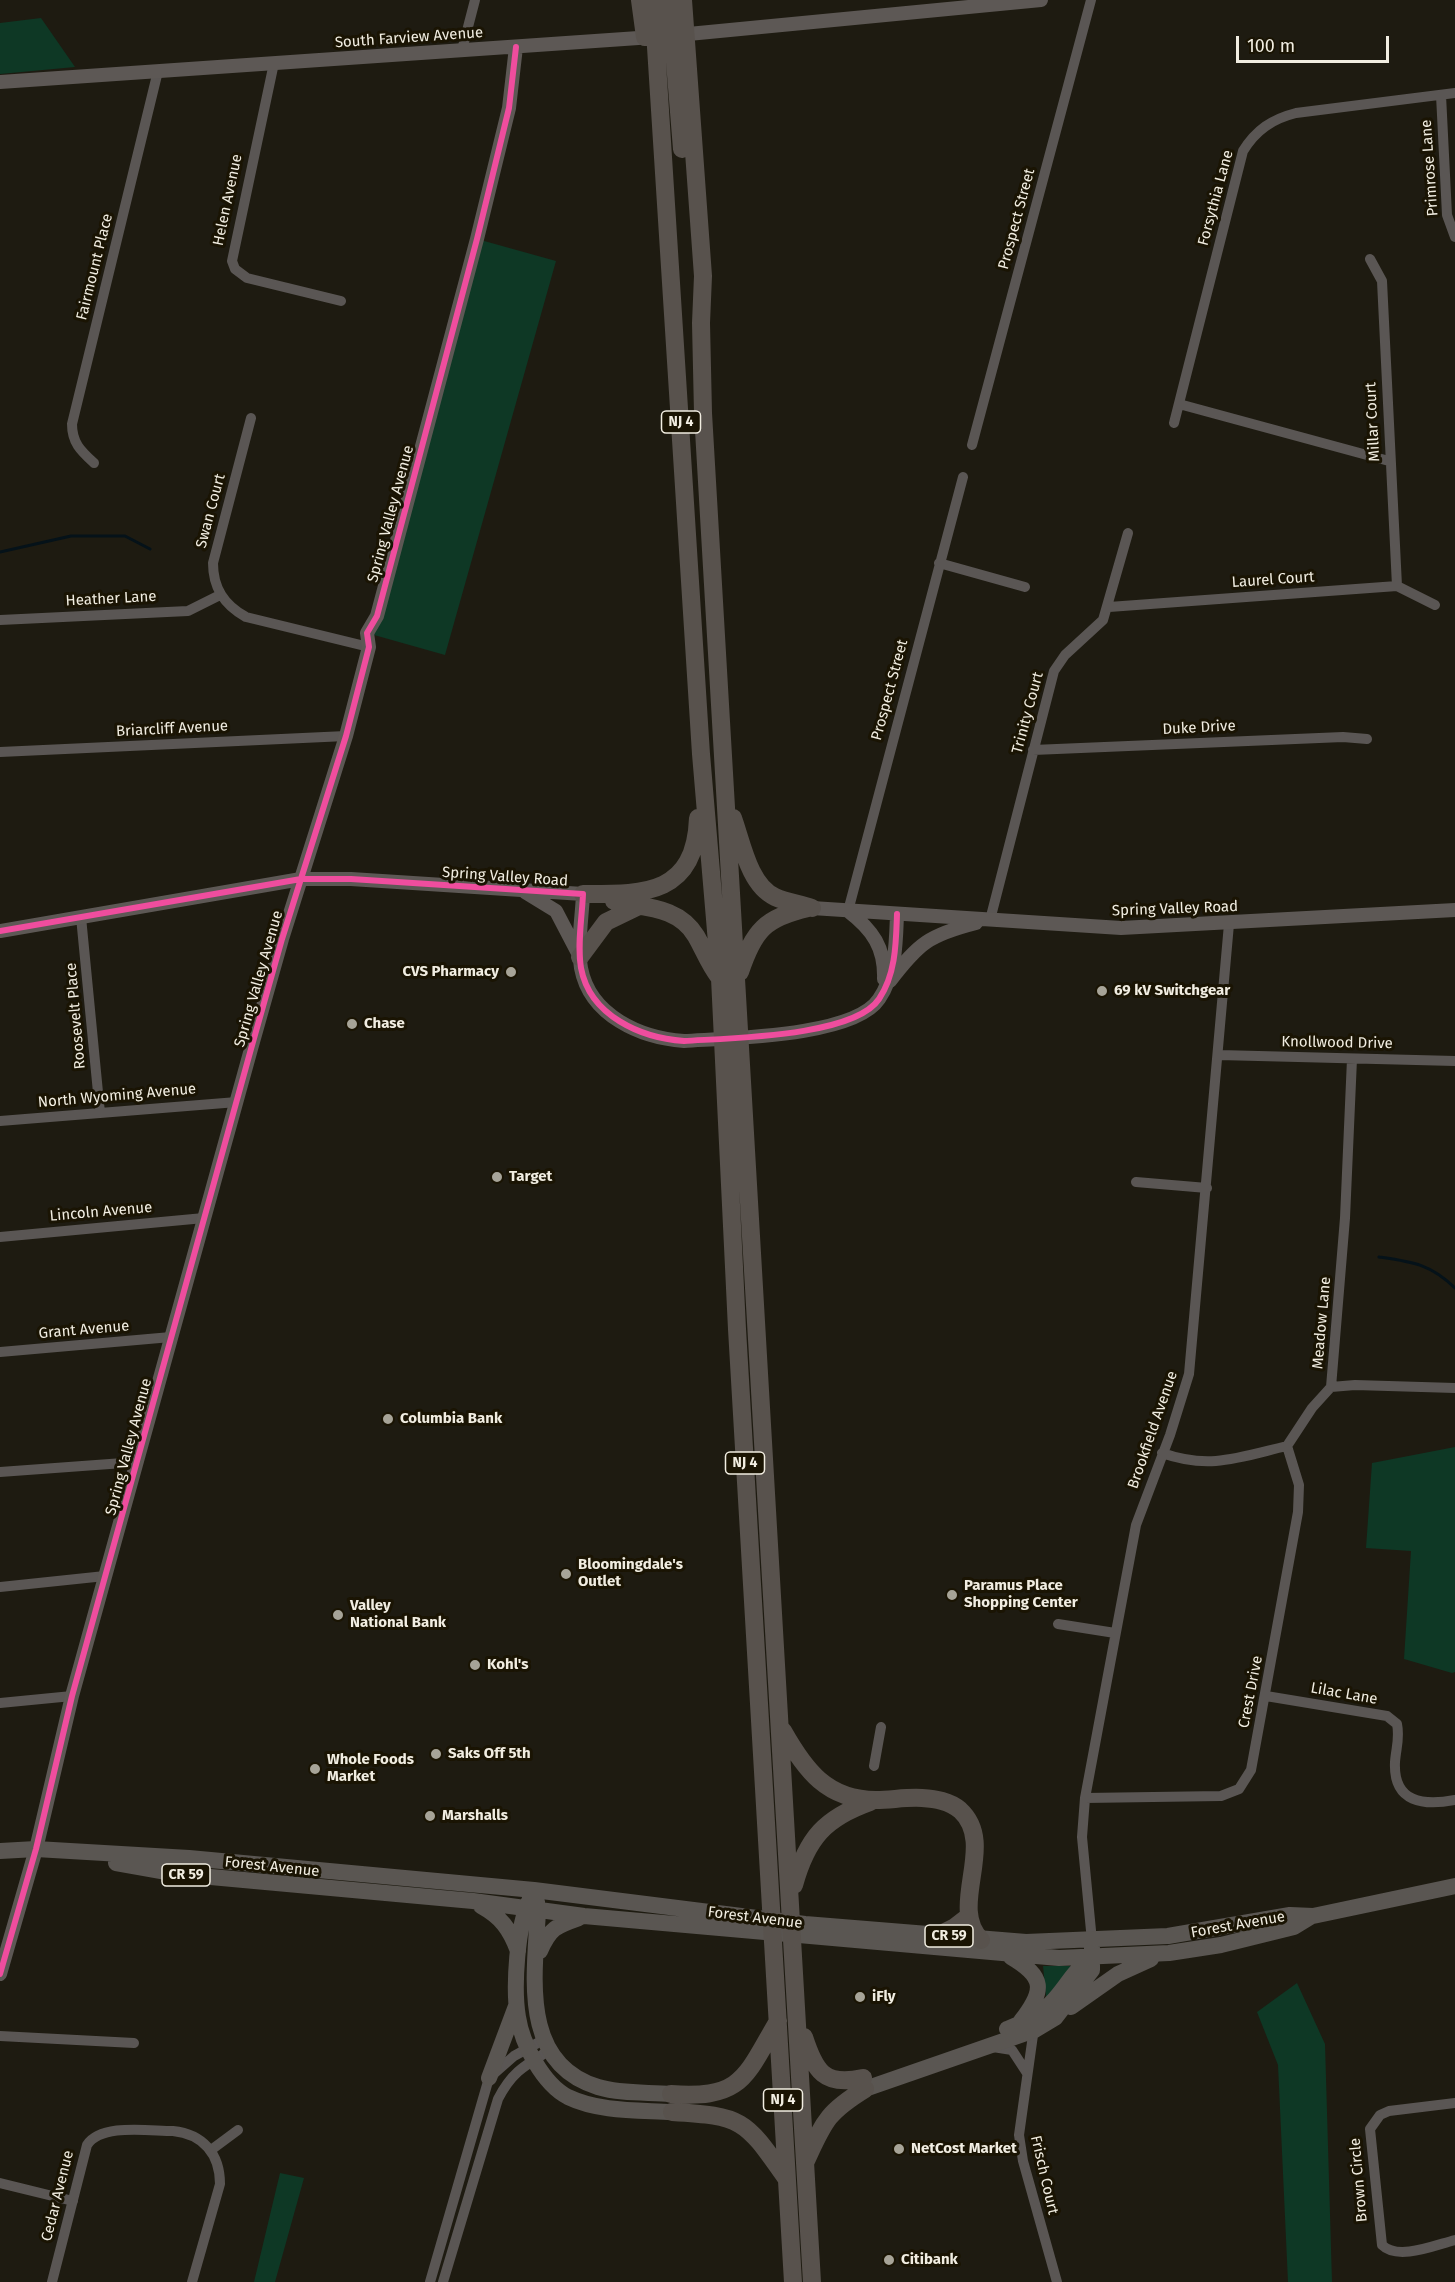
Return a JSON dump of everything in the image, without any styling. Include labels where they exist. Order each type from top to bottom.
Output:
[{"type":"highway","points":[[640,0],[658,91]]},
{"type":"highway","name":"NJ 4","points":[[653,0],[701,754],[728,979],[780,1727],[812,2282]]},
{"type":"highway","name":"NJ 4","points":[[670,0],[692,276],[701,323],[726,798],[728,979],[778,2021],[793,2282]]},
{"type":"highway","points":[[683,0],[703,276],[701,323]]},
{"type":"highway","points":[[583,894],[637,894],[655,890],[677,877],[691,855],[698,829],[701,754]]},
{"type":"highway","points":[[726,798],[746,857],[761,886],[774,897],[812,908]]},
{"type":"highway","points":[[583,894],[665,911],[685,922],[728,979],[767,922],[779,915],[812,908]]},
{"type":"highway","points":[[580,957],[606,922],[637,907]]},
{"type":"highway","points":[[780,1727],[798,1758],[818,1782],[848,1797],[875,1800],[937,1799],[961,1811],[974,1835],[975,1846],[968,1917],[972,1931],[981,1940]]},
{"type":"highway","points":[[790,1898],[800,1863],[811,1841],[838,1815],[875,1800]]},
{"type":"highway","points":[[939,1935],[968,1917]]},
{"type":"highway","points":[[796,2013],[817,2069],[832,2080],[864,2083]]},
{"type":"highway","points":[[671,2103],[734,2085],[752,2067],[778,2021]]},
{"type":"highway","points":[[804,2164],[831,2114],[864,2083]]},
{"type":"highway","points":[[671,2103],[733,2119],[757,2137],[787,2179]]},
{"type":"main road","name":"CR 59","points":[[0,1851],[36,1849]]},
{"type":"main road","name":"Forest Avenue","points":[[36,1849],[189,1858],[534,1890],[741,1925]]},
{"type":"main road","name":"Forest Avenue","points":[[36,1849],[178,1874],[473,1901],[584,1916],[805,1931],[1007,1954],[1092,1950],[1290,1915],[1313,1916],[1455,1886]]},
{"type":"main road","points":[[534,1890],[519,1955],[518,2017],[532,2054],[549,2081],[566,2096],[593,2106],[671,2103]]},
{"type":"main road","points":[[473,1901],[496,1914],[507,1925],[519,1955]]},
{"type":"main road","points":[[531,1910],[536,1960],[533,1996],[547,2045],[571,2074],[585,2083],[671,2103]]},
{"type":"main road","points":[[536,1960],[547,1934],[558,1926],[584,1916]]},
{"type":"main road","name":"Forest Avenue","points":[[805,1931],[939,1935],[1092,1950],[1169,1953],[1221,1945],[1294,1927],[1313,1916]]},
{"type":"main road","points":[[1055,2018],[1092,1970],[1092,1950]]},
{"type":"main road","points":[[864,2083],[993,2046],[1028,2025],[1052,2003],[1092,1950]]},
{"type":"main road","points":[[864,2083],[1028,2025],[1055,2018],[1118,1974],[1169,1953]]},
{"type":"main road","points":[[1007,1954],[1030,1968],[1037,1984],[1028,2025]]},
{"type":"main road","points":[[489,2078],[518,2002]]},
{"type":"street","points":[[462,50],[475,0]]},
{"type":"street","name":"South Farview Avenue","points":[[0,82],[701,33],[821,23],[924,6],[1041,0]]},
{"type":"street","name":"Prospect Street","points":[[972,445],[1091,0]]},
{"type":"street","name":"Spring Valley Avenue","points":[[0,1974],[36,1849],[72,1696],[204,1218],[301,879],[346,735],[369,647],[367,633],[377,616],[477,239],[508,108],[516,47]]},
{"type":"street","name":"Helen Avenue","points":[[274,63],[232,261],[235,269],[246,278],[341,301]]},
{"type":"street","name":"Fairmount Place","points":[[94,463],[74,441],[72,424],[158,70]]},
{"type":"street","name":"Forsythia Lane","points":[[1174,423],[1243,151],[1250,140],[1260,129],[1283,116],[1455,93]]},
{"type":"street","name":"Primrose Lane","points":[[1441,95],[1447,215],[1455,237]]},
{"type":"street","name":"Millar Court","points":[[1370,259],[1382,281],[1389,461],[1397,586]]},
{"type":"street","points":[[1179,404],[1389,461]]},
{"type":"street","name":"Swan Court","points":[[220,595],[213,563],[251,418]]},
{"type":"street","name":"Prospect Street","points":[[848,911],[963,477]]},
{"type":"street","name":"Trinity Court","points":[[990,920],[1054,671],[1065,655],[1097,628],[1109,608],[1128,533]]},
{"type":"street","points":[[939,563],[1025,587]]},
{"type":"street","name":"Laurel Court","points":[[1109,608],[1397,586],[1435,604]]},
{"type":"street","points":[[220,595],[236,611],[246,617],[369,647]]},
{"type":"street","name":"Heather Lane","points":[[0,620],[188,611],[220,595]]},
{"type":"street","name":"Briarcliff Avenue","points":[[0,752],[346,735]]},
{"type":"street","name":"Duke Drive","points":[[1033,750],[1342,736],[1367,739]]},
{"type":"street","name":"Spring Valley Road","points":[[0,932],[301,879],[518,888],[583,894],[580,957],[588,989],[611,1015],[636,1030],[666,1040],[684,1041],[792,1032],[848,1020],[873,1006],[884,990],[895,952],[897,914]]},
{"type":"street","points":[[518,888],[556,911],[580,957]]},
{"type":"street","name":"Spring Valley Road","points":[[812,908],[1121,928],[1230,924],[1455,910]]},
{"type":"street","points":[[848,911],[869,929],[879,943],[884,958],[884,990]]},
{"type":"street","name":"Roosevelt Place","points":[[81,917],[100,1113]]},
{"type":"street","points":[[884,990],[913,953],[927,940],[941,933],[990,920]]},
{"type":"street","name":"Brookfield Avenue","points":[[1092,1950],[1083,1837],[1085,1798],[1136,1525],[1189,1374],[1230,924]]},
{"type":"street","name":"Knollwood Drive","points":[[1219,1055],[1455,1061]]},
{"type":"street","name":"Meadow Lane","points":[[1287,1446],[1312,1408],[1331,1387],[1346,1218],[1352,1059]]},
{"type":"street","name":"North Wyoming Avenue","points":[[0,1121],[237,1102]]},
{"type":"street","points":[[1136,1182],[1207,1188]]},
{"type":"street","name":"Lincoln Avenue","points":[[0,1237],[204,1218]]},
{"type":"street","name":"Grant Avenue","points":[[0,1352],[171,1337]]},
{"type":"street","points":[[1331,1387],[1355,1385],[1455,1388]]},
{"type":"street","points":[[1162,1453],[1184,1461],[1228,1462],[1287,1446]]},
{"type":"street","name":"Crest Drive","points":[[1085,1798],[1199,1797],[1230,1794],[1246,1782],[1251,1770],[1266,1696],[1298,1512],[1299,1485],[1287,1446]]},
{"type":"street","points":[[0,1472],[137,1462]]},
{"type":"street","points":[[0,1587],[105,1576]]},
{"type":"street","points":[[1058,1624],[1115,1633]]},
{"type":"street","points":[[0,1703],[72,1696]]},
{"type":"street","name":"Lilac Lane","points":[[1266,1696],[1387,1716],[1397,1724],[1399,1736],[1396,1773],[1399,1785],[1407,1796],[1418,1802],[1432,1805],[1455,1800]]},
{"type":"street","points":[[874,1766],[881,1727]]},
{"type":"street","name":"Frisch Court","points":[[1028,2025],[1028,2073],[1019,2124],[1020,2148],[1057,2282]]},
{"type":"street","points":[[0,2036],[134,2043]]},
{"type":"street","points":[[430,2282],[489,2078],[500,2067],[547,2045]]},
{"type":"street","points":[[993,2046],[1012,2050],[1028,2073]]},
{"type":"street","points":[[443,2282],[498,2099],[509,2078],[532,2054]]},
{"type":"street","name":"Brown Circle","points":[[1455,2103],[1389,2111],[1380,2115],[1370,2129],[1382,2245],[1387,2250],[1399,2253],[1455,2240]]},
{"type":"street","points":[[192,2282],[220,2184],[218,2162],[211,2150],[238,2130]]},
{"type":"street","name":"Cedar Avenue","points":[[52,2282],[87,2145],[97,2134],[104,2131],[184,2132],[195,2136],[211,2150]]},
{"type":"street","points":[[0,2183],[73,2201]]},
{"type":"green space","points":[[41,18],[75,67],[0,74],[0,23]]},
{"type":"green space","points":[[477,239],[556,261],[445,655],[367,633]]},
{"type":"green space","points":[[1455,1447],[1455,1672],[1452,1673],[1404,1659],[1411,1551],[1366,1548],[1372,1463]]},
{"type":"green space","points":[[1043,1966],[1071,1966],[1049,1997],[1046,1996]]},
{"type":"green space","points":[[1297,1983],[1325,2044],[1332,2282],[1288,2282],[1278,2065],[1257,2012]]},
{"type":"green space","points":[[280,2173],[304,2178],[275,2282],[254,2282]]},
{"type":"waterway","points":[[0,552],[71,536],[125,536],[150,549]]},
{"type":"waterway","points":[[1379,1257],[1420,1265],[1437,1274],[1455,1288]]},
{"type":"cycle path","points":[[0,1974],[36,1849],[72,1696],[251,1049],[282,939],[346,736],[369,647],[367,633],[377,616],[477,239],[509,108],[516,47]]},
{"type":"cycle path","points":[[0,931],[301,879],[351,879],[583,894],[581,968],[586,985],[595,999],[606,1011],[635,1029],[651,1035],[684,1041],[789,1033],[844,1021],[865,1012],[879,999],[889,979],[894,958],[897,914]]},
{"type":"place","name":"CVS Pharmacy","points":[[511,972]]},
{"type":"place","name":"69 kV Switchgear","points":[[1102,991]]},
{"type":"place","name":"Chase","points":[[352,1024]]},
{"type":"place","name":"Target","points":[[497,1177]]},
{"type":"place","name":"Columbia Bank","points":[[388,1419]]},
{"type":"place","name":"Bloomingdale's Outlet","points":[[566,1574]]},
{"type":"place","name":"Paramus Place Shopping Center","points":[[952,1595]]},
{"type":"place","name":"Valley National Bank","points":[[338,1615]]},
{"type":"place","name":"Kohl's","points":[[475,1665]]},
{"type":"place","name":"Saks Off 5th","points":[[436,1754]]},
{"type":"place","name":"Whole Foods Market","points":[[315,1769]]},
{"type":"place","name":"Marshalls","points":[[430,1816]]},
{"type":"place","name":"iFly","points":[[860,1997]]},
{"type":"place","name":"NetCost Market","points":[[899,2149]]},
{"type":"place","name":"Citibank","points":[[889,2260]]}]
